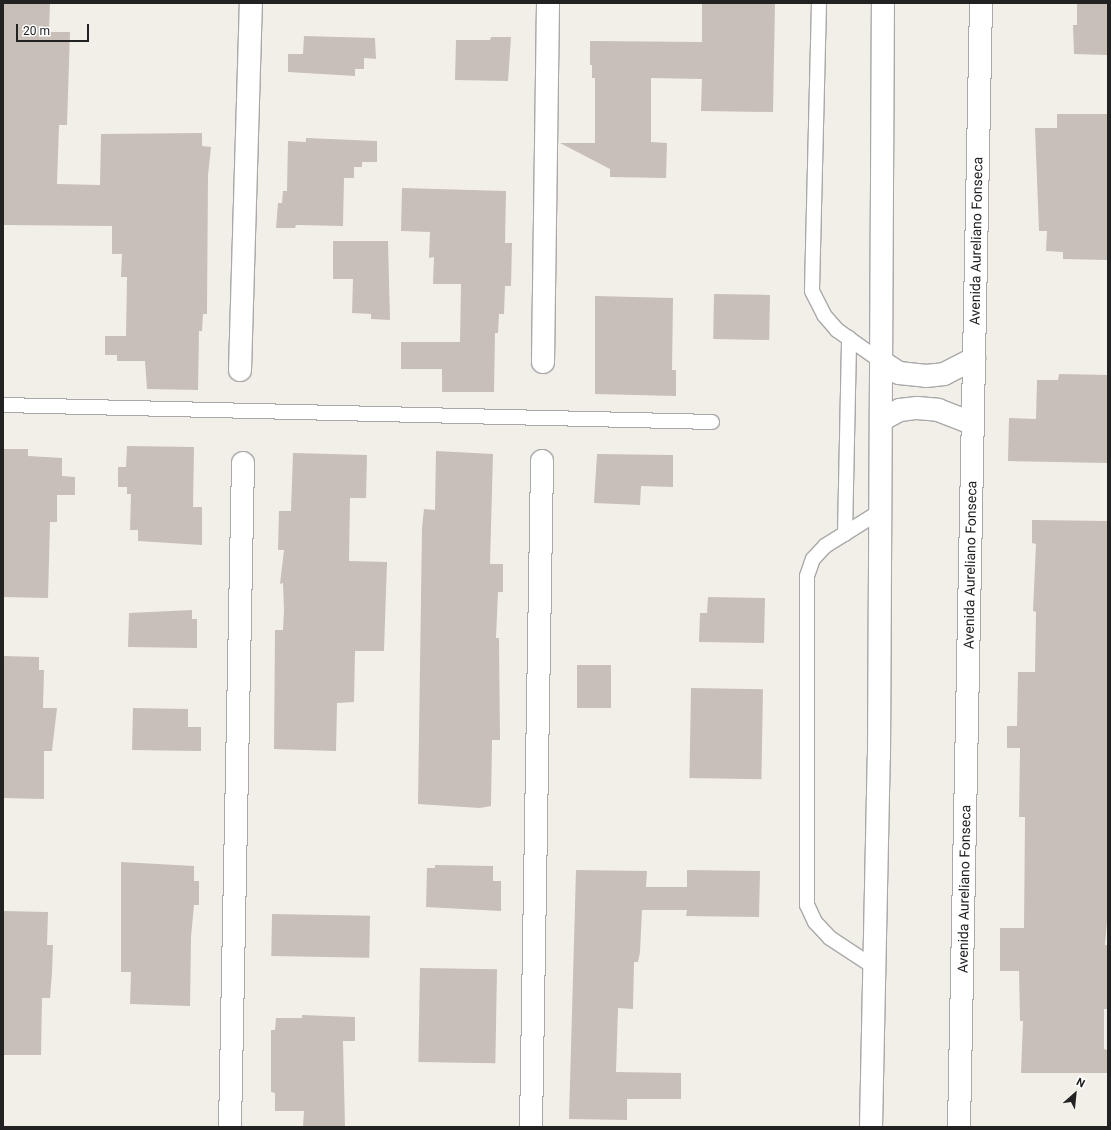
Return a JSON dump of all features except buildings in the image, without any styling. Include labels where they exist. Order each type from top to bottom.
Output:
[{"type":"street","points":[[240,370],[251,3]]},
{"type":"street","points":[[543,362],[548,3]]},
{"type":"street","points":[[872,1127],[881,511],[883,3]]},
{"type":"street","name":"Avenida Aureliano Fonseca","points":[[959,1127],[981,3]]},
{"type":"street","points":[[882,362],[899,373],[926,376],[944,374],[974,358]]},
{"type":"street","points":[[881,420],[900,410],[917,408],[938,410],[972,423]]},
{"type":"street","points":[[531,1127],[542,461]]},
{"type":"street","points":[[230,1127],[244,463]]},
{"type":"lane","points":[[819,3],[812,291],[824,315],[849,338],[882,362]]},
{"type":"lane","points":[[845,534],[849,338]]},
{"type":"lane","points":[[3,405],[712,422]]},
{"type":"lane","points":[[874,967],[830,938],[814,922],[807,906],[807,576],[813,559],[825,546],[881,511]]}]
